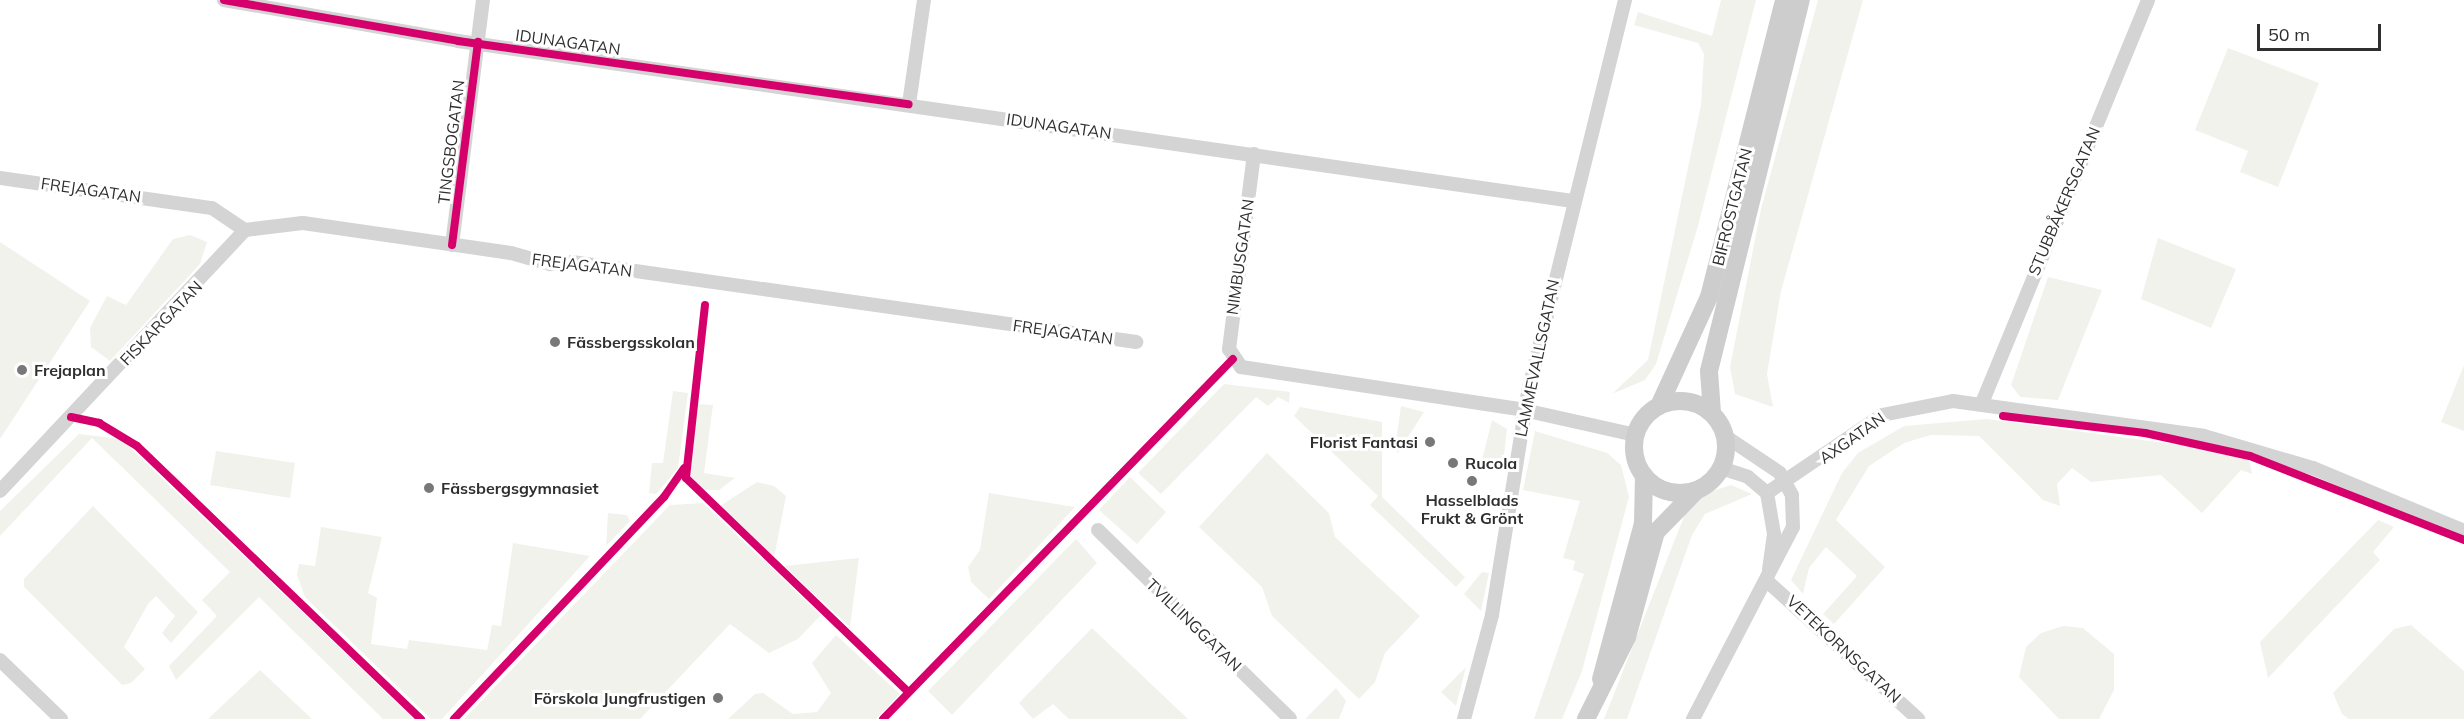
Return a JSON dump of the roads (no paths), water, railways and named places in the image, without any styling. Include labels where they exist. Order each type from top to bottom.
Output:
[{"type":"main road","name":"BIFROSTGATAN","points":[[1636,435],[1659,406],[1709,297],[1784,0]]},
{"type":"main road","name":"BIFROSTGATAN","points":[[1725,436],[1712,413],[1709,370],[1801,0]]},
{"type":"main road","points":[[1659,406],[1682,401],[1712,413]]},
{"type":"main road","points":[[1600,687],[1643,523],[1644,476],[1634,452],[1636,435]]},
{"type":"main road","points":[[1586,719],[1627,636],[1656,532],[1721,468],[1725,436]]},
{"type":"main road","points":[[1644,476],[1664,490],[1696,491]]},
{"type":"street","name":"IDUNAGATAN","points":[[224,0],[478,42],[1573,201]]},
{"type":"street","name":"TINGSBOGATAN","points":[[452,244],[483,0]]},
{"type":"street","points":[[909,104],[924,0]]},
{"type":"street","name":"LAMMEVALLSGATAN","points":[[1464,719],[1492,615],[1524,410],[1573,201],[1625,0]]},
{"type":"street","name":"STUBBÅKERSGATAN","points":[[1982,403],[2148,0]]},
{"type":"street","name":"NIMBUSGATAN","points":[[1254,154],[1230,334],[1233,359],[1249,370],[1524,410]]},
{"type":"street","name":"FREJAGATAN","points":[[0,178],[212,208],[245,230],[303,223],[452,244],[550,264],[572,262],[1136,342]]},
{"type":"street","name":"FISKARGATAN","points":[[0,491],[245,230]]},
{"type":"street","name":"AXGATAN","points":[[1767,494],[1787,483],[1882,415],[1932,401],[1982,403],[2204,436],[2313,468],[2464,531]]},
{"type":"street","points":[[1524,410],[1636,435]]},
{"type":"street","points":[[1693,719],[1767,581],[1793,527],[1787,483],[1725,436]]},
{"type":"street","points":[[1721,468],[1748,477],[1767,494],[1774,534],[1767,581]]},
{"type":"street","name":"TVILLINGGATAN","points":[[1098,530],[1290,719]]},
{"type":"street","name":"VETEKORNSGATAN","points":[[1767,581],[1918,719]]},
{"type":"street","points":[[0,660],[61,719]]},
{"type":"place","name":"Fässbergsskolan","points":[[555,342]]},
{"type":"place","name":"Frejaplan","points":[[22,370]]},
{"type":"place","name":"Florist Fantasi","points":[[1430,442]]},
{"type":"place","name":"Rucola","points":[[1453,463]]},
{"type":"place","name":"Hasselblads Frukt & Grönt","points":[[1472,481]]},
{"type":"place","name":"Fässbergsgymnasiet","points":[[429,488]]},
{"type":"place","name":"Förskola Jungfrustigen","points":[[718,698]]}]
